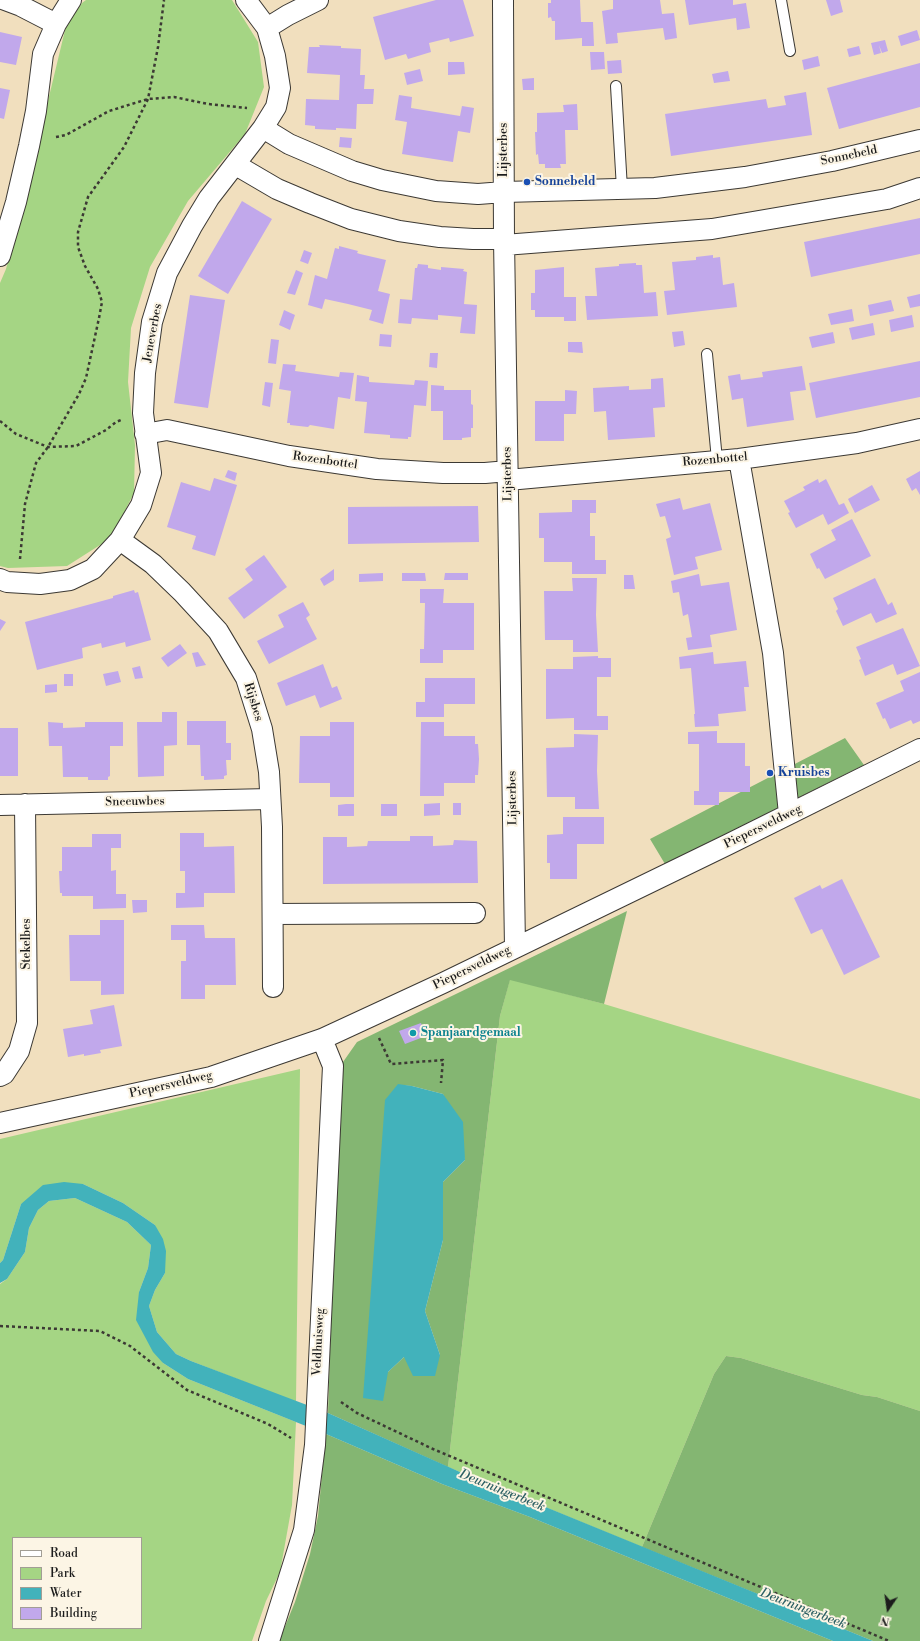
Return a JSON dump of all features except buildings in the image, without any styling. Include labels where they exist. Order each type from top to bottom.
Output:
[{"type":"street","points":[[5,0],[56,24]]},
{"type":"street","points":[[0,256],[5,223],[32,134],[43,54],[56,24],[70,0]]},
{"type":"street","name":"Jeneverbes","points":[[9,581],[40,584],[70,580],[93,569],[120,540],[141,505],[151,473],[144,426],[145,373],[152,322],[167,273],[209,198],[236,165],[268,120],[276,106],[280,88],[275,56],[266,28],[246,0]]},
{"type":"street","points":[[266,28],[294,11],[318,0]]},
{"type":"street","name":"Lijsterbes","points":[[503,0],[504,242],[515,947]]},
{"type":"street","name":"Sonnebeld","points":[[268,120],[289,144],[352,171],[382,180],[436,191],[478,194],[655,188],[745,176],[832,161],[920,140]]},
{"type":"street","points":[[236,165],[277,189],[351,219],[399,231],[440,237],[504,242],[712,229],[888,199],[920,188]]},
{"type":"street","name":"Rozenbottel","points":[[144,426],[289,456],[378,469],[508,475],[739,459],[857,443],[920,429]]},
{"type":"street","points":[[739,459],[772,652],[789,814]]},
{"type":"street","name":"Rijsbes","points":[[120,540],[153,564],[182,592],[218,631],[246,678],[262,729],[269,772],[273,914],[273,987]]},
{"type":"street","name":"Piepersveldweg","points":[[0,1122],[211,1077],[322,1039],[515,947],[920,749]]},
{"type":"street","name":"Sneeuwbes","points":[[0,805],[270,799]]},
{"type":"street","name":"Stekelbes","points":[[0,1076],[4,1074],[19,1051],[27,1023],[25,804]]},
{"type":"street","points":[[273,914],[475,913]]},
{"type":"street","name":"Veldhuisweg","points":[[270,1641],[304,1530],[314,1448],[333,1066],[322,1039]]},
{"type":"lane","points":[[781,0],[790,51]]},
{"type":"lane","points":[[616,86],[622,189]]},
{"type":"lane","points":[[707,354],[717,460]]},
{"type":"path","points":[[9,581],[25,504],[36,463],[48,447],[80,394],[86,378],[102,302],[78,247],[78,232],[88,197],[124,147],[148,99],[158,47],[164,0]]},
{"type":"path","points":[[32,134],[53,137],[66,135],[109,111],[148,99],[174,97],[208,104],[237,106],[268,120]]},
{"type":"path","points":[[0,421],[16,434],[48,447],[76,446],[106,430],[116,422],[126,418],[144,426]]},
{"type":"path","points":[[369,1017],[391,1064],[443,1060],[441,1083]]},
{"type":"path","points":[[0,1326],[100,1330],[130,1346],[187,1390],[268,1424],[314,1448]]},
{"type":"path","points":[[317,1392],[433,1449],[889,1641]]},
{"type":"green space","points":[[86,0],[232,0],[258,42],[264,87],[245,134],[188,201],[150,267],[131,328],[128,382],[135,445],[134,493],[111,538],[67,566],[8,568],[0,566],[0,283],[6,269],[28,184],[66,26],[82,3]]},
{"type":"green space","points":[[845,738],[864,765],[665,864],[650,839]]},
{"type":"green space","points":[[627,911],[604,1004],[510,980],[500,1016],[448,1467],[328,1413],[339,1078],[343,1062],[357,1042]],"holes":[[[398,1085],[412,1086],[443,1094],[465,1160],[443,1182],[443,1240],[425,1311],[440,1355],[404,1357],[388,1372]]]},
{"type":"green space","points":[[510,979],[604,1004],[920,1099],[920,1411],[877,1397],[862,1395],[741,1358],[726,1356],[714,1374],[642,1547],[448,1467],[500,1016]]},
{"type":"green space","points":[[300,1069],[296,1402],[176,1354],[157,1332],[149,1306],[155,1290],[165,1273],[155,1225],[123,1203],[83,1184],[21,1204],[3,1260],[0,1263],[0,1139]]},
{"type":"green space","points":[[75,1198],[127,1222],[151,1245],[148,1268],[139,1292],[163,1363],[188,1379],[296,1422],[292,1505],[280,1572],[266,1601],[252,1641],[0,1641],[0,1284],[7,1279],[25,1252],[29,1228],[38,1210],[49,1201]]},
{"type":"green space","points":[[726,1356],[741,1358],[862,1395],[877,1397],[920,1411],[920,1641],[873,1641],[642,1547],[714,1374]]},
{"type":"green space","points":[[326,1434],[442,1484],[530,1517],[833,1641],[279,1641],[295,1602],[310,1554],[318,1516]]},
{"type":"water","points":[[398,1084],[443,1094],[463,1122],[465,1160],[443,1182],[443,1240],[425,1311],[440,1355],[435,1376],[413,1376],[404,1357],[388,1372],[383,1401],[363,1398],[385,1100]]},
{"type":"water","name":"Deurningerbeek","points":[[64,1182],[83,1184],[123,1203],[155,1225],[163,1239],[166,1251],[165,1273],[155,1290],[149,1306],[157,1332],[176,1354],[328,1413],[460,1472],[873,1641],[833,1641],[530,1517],[442,1484],[326,1434],[188,1379],[163,1363],[153,1352],[136,1320],[139,1292],[148,1268],[151,1245],[127,1222],[75,1198],[49,1201],[38,1210],[29,1228],[25,1252],[7,1279],[0,1283],[0,1263],[3,1260],[21,1204],[43,1185]]},
{"type":"place","name":"Sonnebeld","points":[[527,182]]},
{"type":"place","name":"Kruisbes","points":[[770,773]]},
{"type":"place","name":"Spanjaardgemaal","points":[[413,1033]]}]
